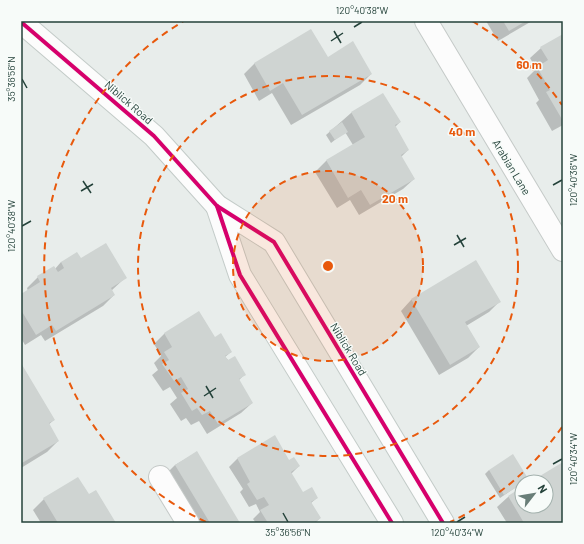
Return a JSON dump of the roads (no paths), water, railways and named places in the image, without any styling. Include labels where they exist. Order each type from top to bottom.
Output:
[{"type":"main road","name":"Arabian Lane","points":[[426,21],[563,250]]},
{"type":"main road","name":"Niblick Road","points":[[31,25],[154,136],[217,206],[274,242],[443,523]]},
{"type":"main road","name":"Niblick Road","points":[[217,206],[240,275],[392,523]]},
{"type":"main road","points":[[160,477],[188,523]]}]
